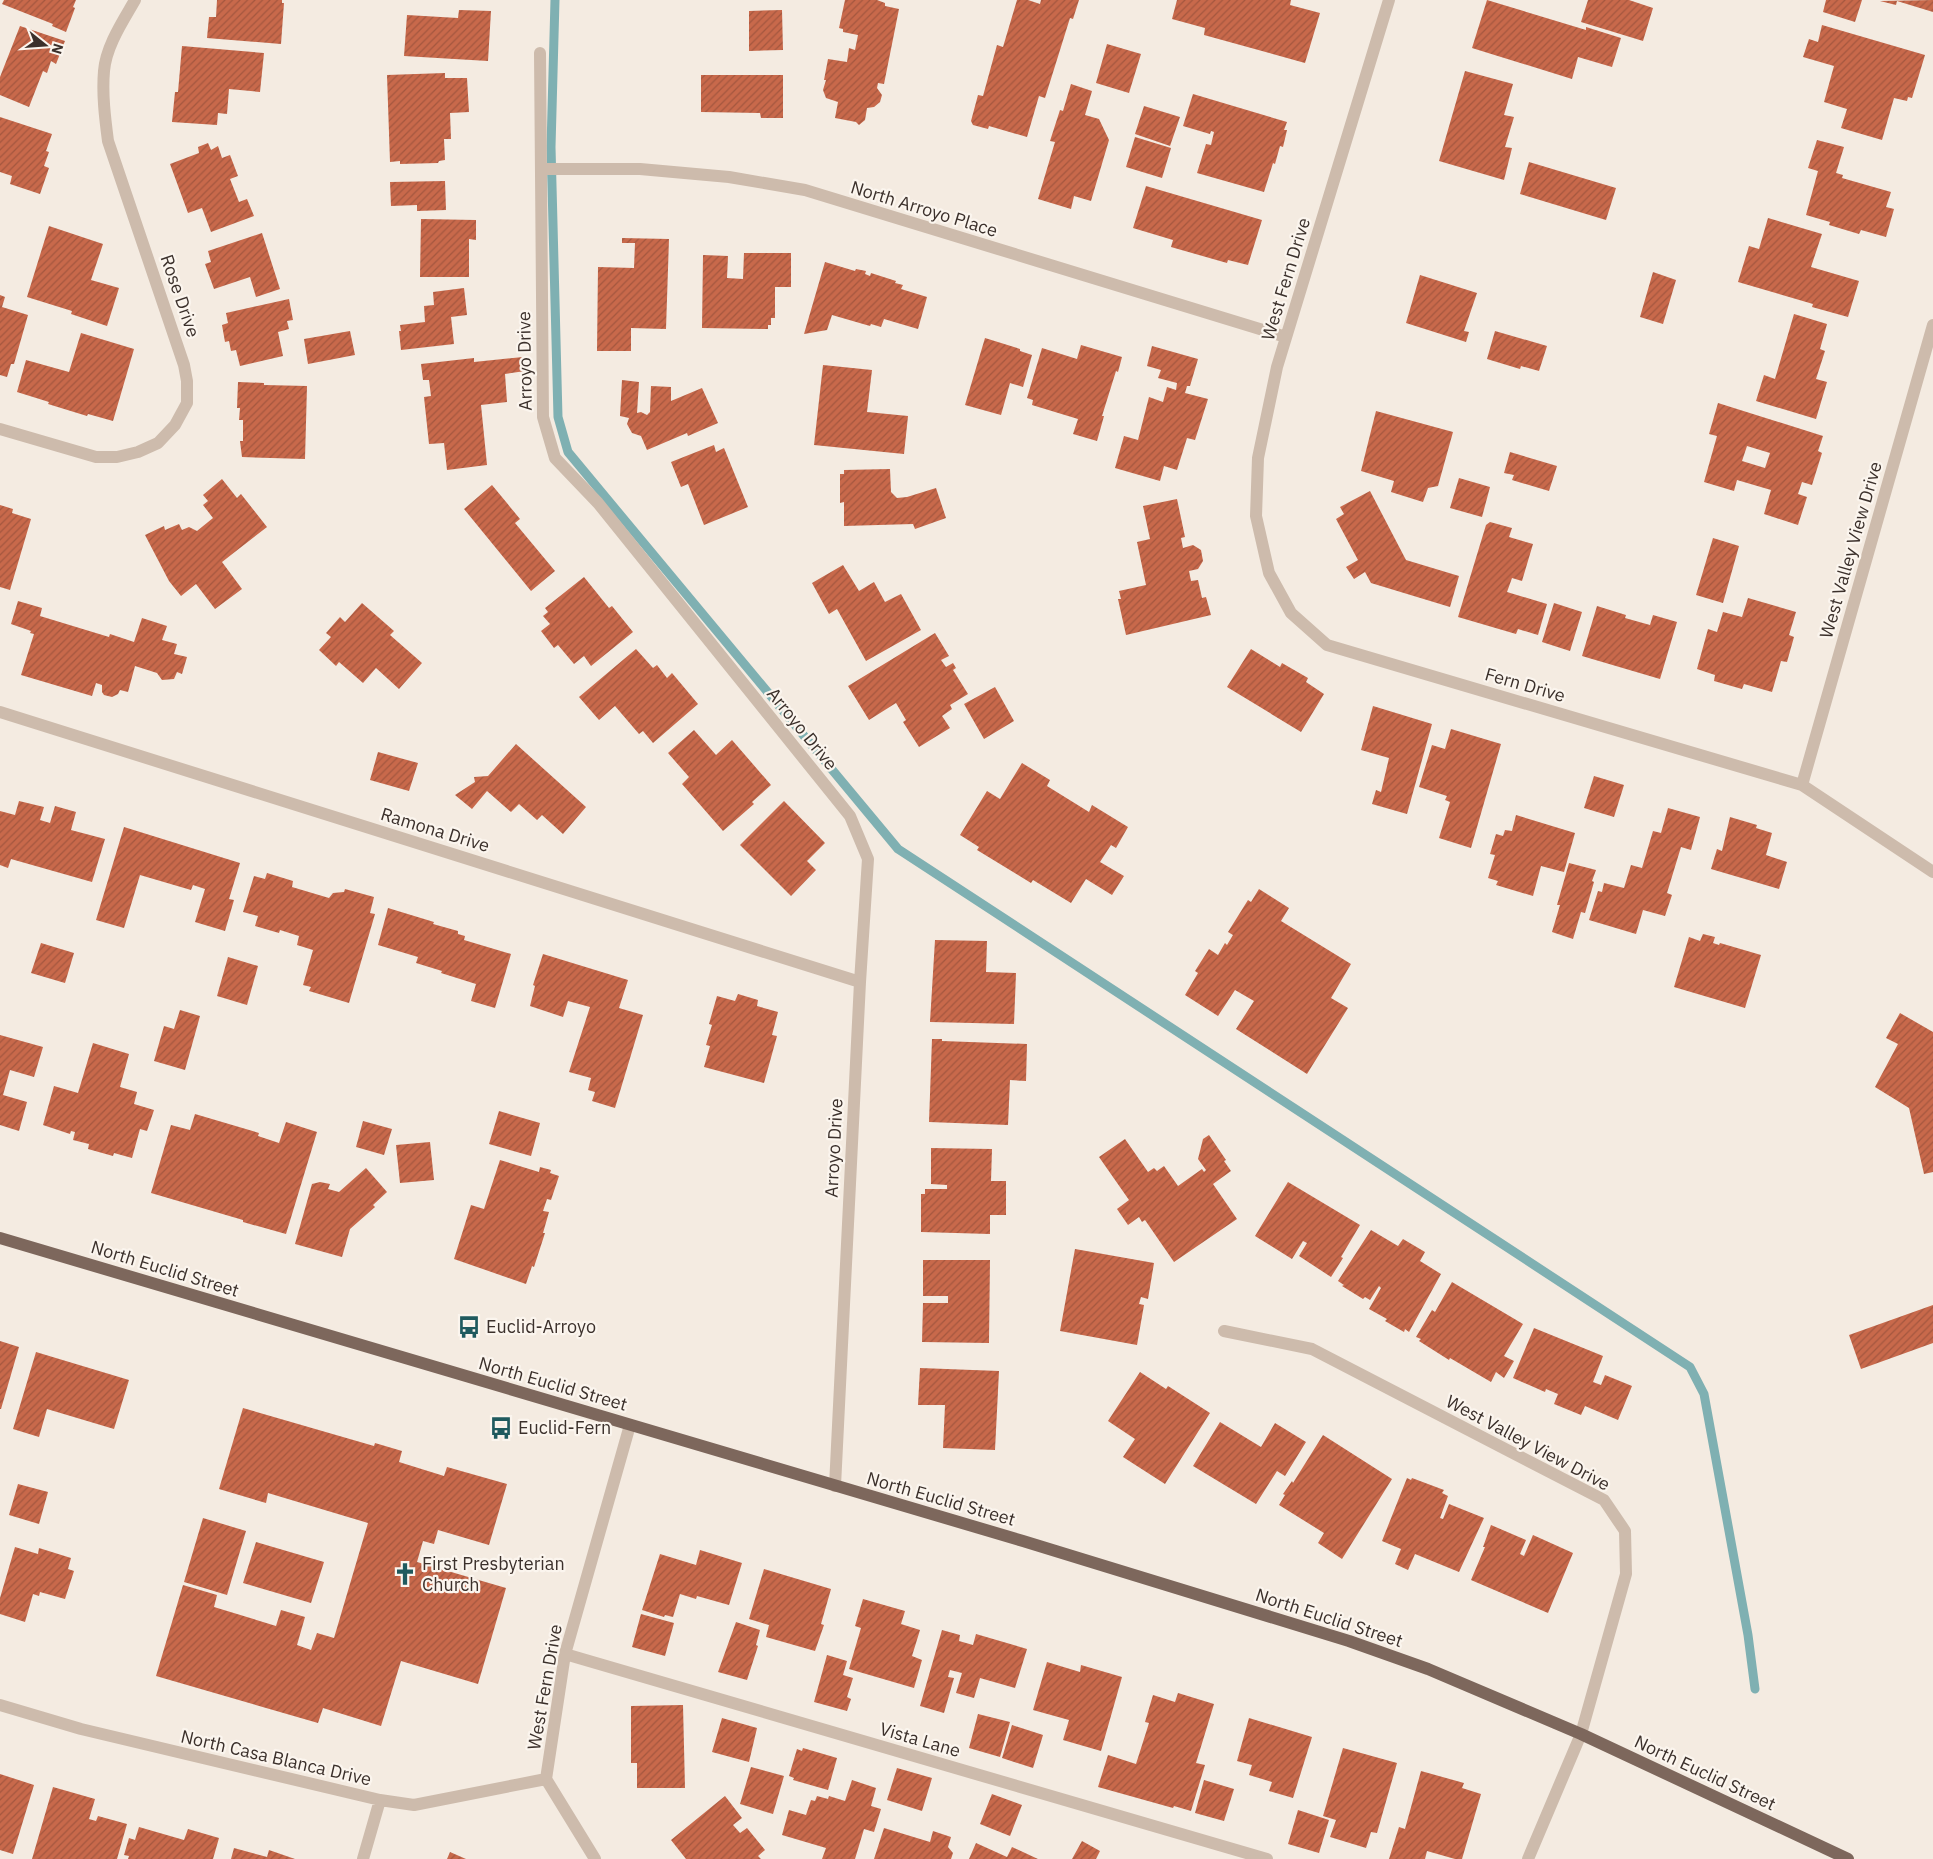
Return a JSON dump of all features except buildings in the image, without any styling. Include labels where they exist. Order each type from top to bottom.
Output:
[{"type":"main road","name":"North Euclid Street","points":[[0,1238],[1023,1541],[1349,1641],[1428,1669],[1581,1734],[1848,1859]]},
{"type":"street","name":"Rose Drive","points":[[0,430],[96,457],[117,457],[138,452],[158,443],[175,425],[187,403],[187,381],[184,365],[108,141],[104,105],[104,69],[112,42],[135,0]]},
{"type":"street","name":"West Fern Drive","points":[[1269,573],[1256,516],[1258,458],[1277,367],[1389,0]]},
{"type":"street","name":"Arroyo Drive","points":[[540,53],[543,416],[555,458],[598,503],[850,816],[868,859],[860,982],[835,1486]]},
{"type":"street","name":"North Arroyo Place","points":[[541,168],[640,169],[729,177],[804,190],[1286,337]]},
{"type":"street","name":"West Valley View Drive","points":[[1802,785],[1933,325]]},
{"type":"street","name":"Fern Drive","points":[[1269,573],[1291,613],[1327,645],[1802,785],[1933,872]]},
{"type":"street","name":"Ramona Drive","points":[[0,712],[860,982]]},
{"type":"street","name":"West Valley View Drive","points":[[1224,1331],[1312,1349],[1604,1500],[1625,1531],[1626,1574],[1581,1734],[1528,1859]]},
{"type":"street","name":"West Fern Drive","points":[[546,1779],[564,1654],[630,1425]]},
{"type":"street","name":"Vista Lane","points":[[564,1654],[1266,1859]]},
{"type":"street","name":"North Casa Blanca Drive","points":[[0,1705],[80,1729],[380,1800],[414,1805],[546,1779]]},
{"type":"street","points":[[546,1779],[595,1859]]},
{"type":"street","points":[[363,1859],[380,1800]]},
{"type":"waterway","points":[[555,0],[551,147],[558,417],[568,452],[898,849],[1690,1367],[1704,1394],[1748,1635],[1755,1689]]},
{"type":"place","name":"Euclid-Arroyo","points":[[469,1327]]},
{"type":"place","name":"Euclid-Fern","points":[[501,1428]]},
{"type":"place","name":"First Presbyterian Church","points":[[405,1574]]}]
